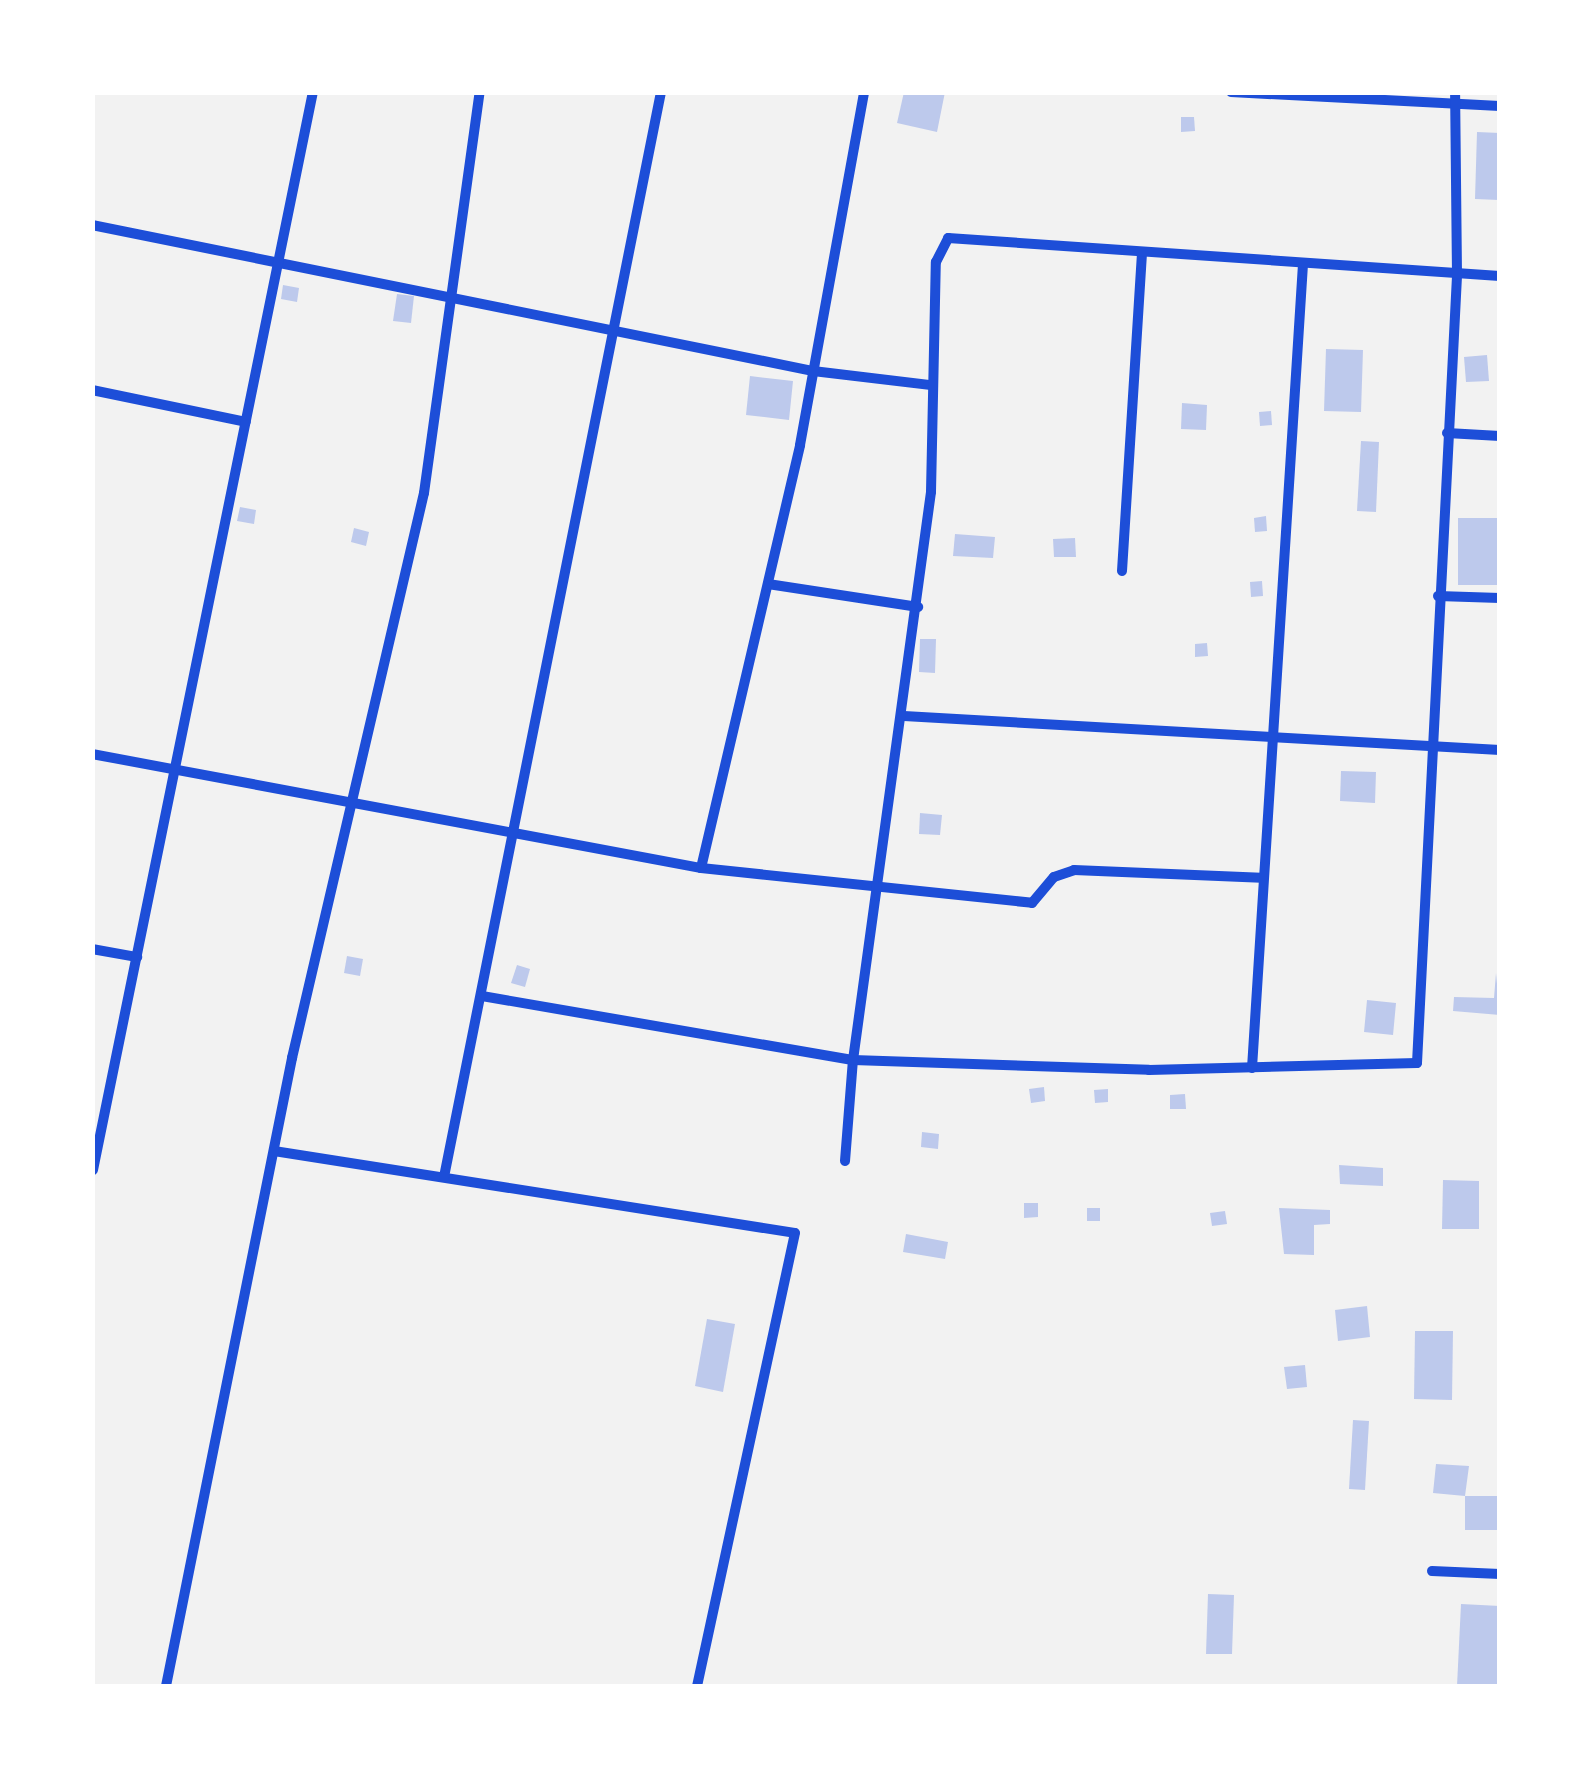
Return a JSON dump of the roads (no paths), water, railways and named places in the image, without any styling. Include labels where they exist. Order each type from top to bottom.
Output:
[{"type":"street","points":[[93,1170],[313,92]]},
{"type":"street","points":[[166,1686],[274,1151],[424,493],[480,92]]},
{"type":"street","points":[[444,1178],[617,331],[661,92]]},
{"type":"street","points":[[701,868],[813,371],[864,92]]},
{"type":"street","points":[[1231,92],[1455,97],[1500,106]]},
{"type":"street","points":[[482,996],[853,1060],[985,1068],[1252,1068],[1418,1063],[1429,746],[1457,275],[1455,97]]},
{"type":"street","points":[[92,225],[278,266],[813,371],[930,386]]},
{"type":"street","points":[[845,1161],[853,1060],[875,886],[918,607],[932,476],[930,386],[936,262],[948,238],[1142,255],[1500,276]]},
{"type":"street","points":[[1122,571],[1142,255]]},
{"type":"street","points":[[1252,1068],[1268,737],[1303,265]]},
{"type":"street","points":[[92,390],[246,422]]},
{"type":"street","points":[[1447,433],[1500,436]]},
{"type":"street","points":[[768,584],[918,607]]},
{"type":"street","points":[[1438,596],[1500,598]]},
{"type":"street","points":[[904,716],[1500,750]]},
{"type":"street","points":[[92,754],[353,798],[701,868],[1032,902],[1054,877],[1074,870],[1261,878]]},
{"type":"street","points":[[92,948],[136,957]]},
{"type":"street","points":[[274,1151],[795,1233],[696,1686]]},
{"type":"street","points":[[1432,1571],[1500,1574]]}]
